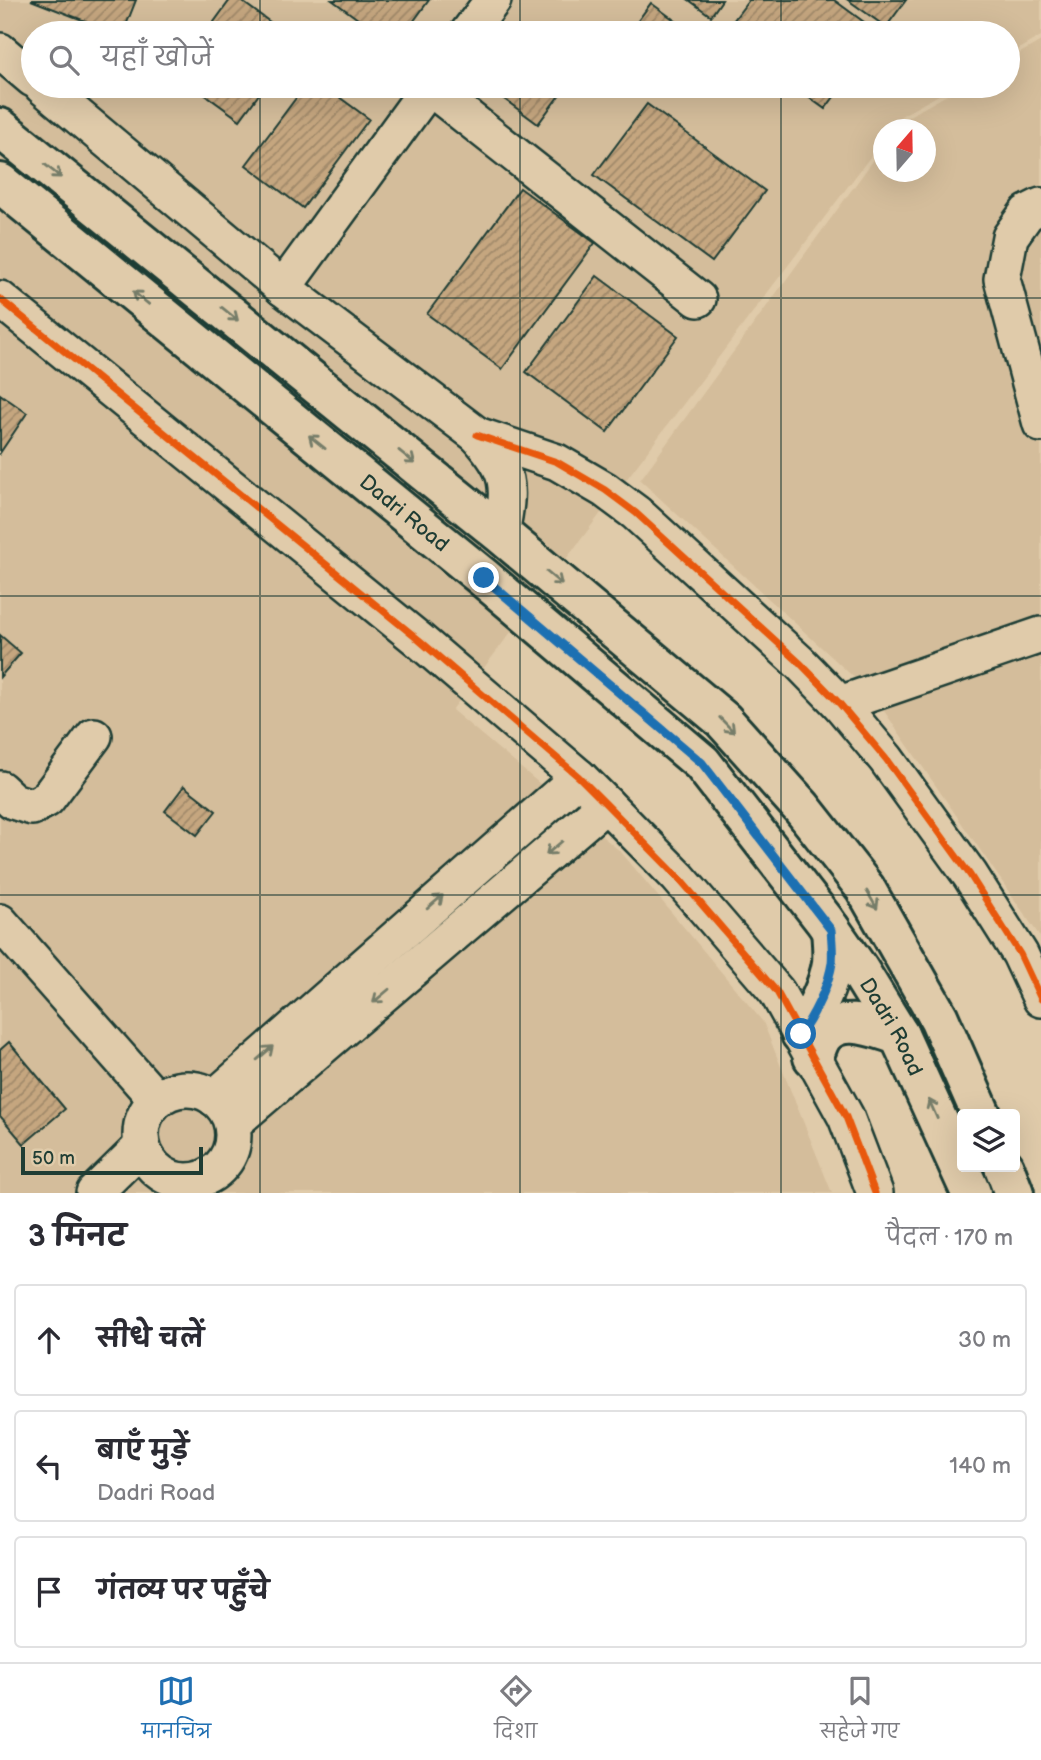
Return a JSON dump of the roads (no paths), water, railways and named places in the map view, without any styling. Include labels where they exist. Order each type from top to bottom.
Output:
[{"type":"main road","name":"Dadri Road","points":[[0,128],[502,534],[723,720],[802,808],[865,888],[939,1018],[979,1109]]},
{"type":"main road","name":"Dadri Road","points":[[0,183],[473,569],[702,763],[859,970],[899,1035],[971,1193]]},
{"type":"main road","points":[[807,1046],[815,1013],[831,970],[831,930]]},
{"type":"main road","points":[[807,1046],[839,1025],[849,1023],[899,1035]]},
{"type":"main road","points":[[1006,1172],[1014,1193]]},
{"type":"street","points":[[477,21],[493,0]]},
{"type":"street","points":[[0,51],[21,69]]},
{"type":"street","points":[[56,98],[283,288],[477,435],[503,468],[506,481],[502,534]]},
{"type":"street","points":[[283,288],[421,98]]},
{"type":"street","points":[[445,98],[698,299]]},
{"type":"street","points":[[1041,205],[1027,213],[1010,237],[1002,279],[1041,424]]},
{"type":"street","points":[[0,299],[418,640],[579,777],[606,804],[677,877],[777,992],[846,1117],[875,1193]]},
{"type":"street","points":[[477,435],[557,462],[605,490],[646,523],[800,663],[840,704],[886,759],[970,874],[1020,954],[1041,999]]},
{"type":"street","points":[[840,704],[1041,635]]},
{"type":"street","points":[[0,789],[13,801],[32,807],[47,799],[93,736]]},
{"type":"street","points":[[223,1111],[579,777]]},
{"type":"street","points":[[223,1111],[606,804]]},
{"type":"street","points":[[0,922],[156,1099]]},
{"type":"street","points":[[182,1089],[208,1093],[223,1111],[233,1137],[231,1150],[216,1171],[192,1181],[178,1180],[157,1185],[155,1168],[147,1158],[140,1133],[143,1120],[156,1099],[182,1089]]},
{"type":"street","points":[[94,1193],[142,1146]]}]
